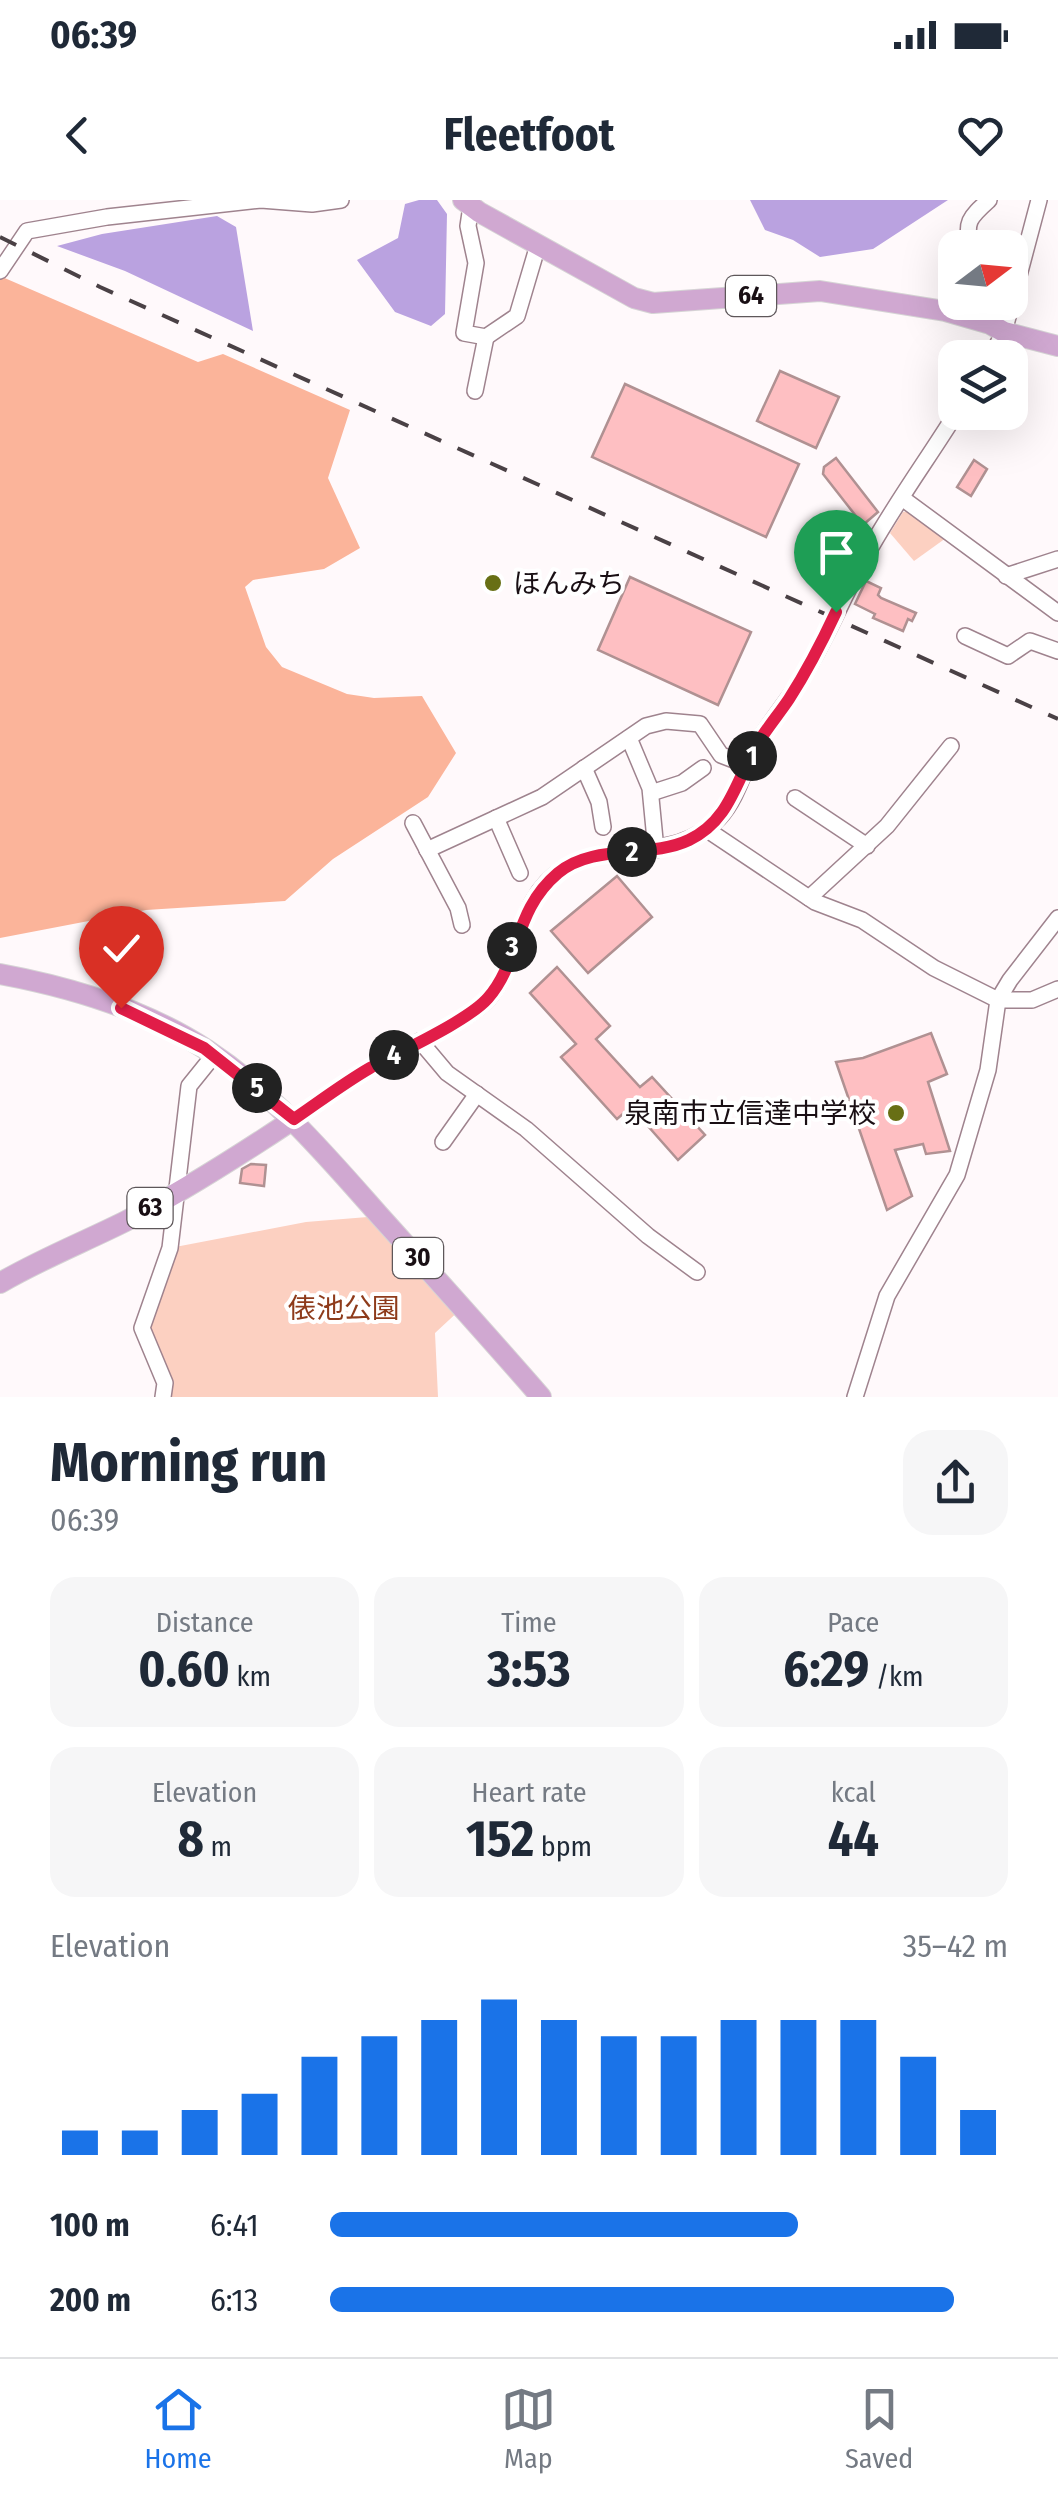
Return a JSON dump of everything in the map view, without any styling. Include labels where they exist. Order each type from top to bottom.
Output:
[{"type":"main road","name":"64","points":[[473,204],[538,245],[634,298],[653,304],[820,291],[938,310]]},
{"type":"main road","name":"64","points":[[1009,320],[1058,346]]},
{"type":"main road","name":"30","points":[[0,974],[121,1008],[214,1054],[294,1119],[541,1397]]},
{"type":"main road","name":"63","points":[[0,1284],[35,1262],[125,1222],[177,1193],[294,1119]]},
{"type":"street","points":[[0,271],[27,231],[39,228],[261,200],[312,204],[341,200]]},
{"type":"street","points":[[966,230],[968,218],[989,200]]},
{"type":"street","points":[[1028,236],[1039,200]]},
{"type":"street","points":[[473,204],[468,226],[476,263],[464,333],[486,336],[516,316],[538,245]]},
{"type":"street","points":[[474,391],[486,336]]},
{"type":"street","points":[[294,1119],[366,1070],[487,999],[504,972],[536,895],[563,869],[615,853],[656,850],[690,840],[720,818],[732,801],[758,743],[809,667],[871,546],[945,430]]},
{"type":"street","points":[[902,498],[1058,613]]},
{"type":"street","points":[[1006,576],[1058,560]]},
{"type":"street","points":[[964,636],[1008,656],[1030,641],[1058,651]]},
{"type":"street","points":[[427,850],[542,797],[646,726],[666,721],[700,724],[720,755],[747,765]]},
{"type":"street","points":[[629,738],[651,793],[656,850]]},
{"type":"street","points":[[809,898],[887,826],[952,746]]},
{"type":"street","points":[[584,768],[600,802],[603,827]]},
{"type":"street","points":[[651,793],[682,782],[703,768]]},
{"type":"street","points":[[795,798],[866,846]]},
{"type":"street","points":[[496,818],[520,874]]},
{"type":"street","points":[[413,823],[458,908],[462,925]]},
{"type":"street","points":[[706,829],[809,898],[862,920],[934,968],[998,1000],[1032,1000],[1058,989]]},
{"type":"street","points":[[855,1397],[886,1296],[957,1175],[988,1070],[998,1000],[1058,918]]},
{"type":"street","points":[[420,1041],[448,1073],[526,1129],[648,1236],[697,1272]]},
{"type":"street","points":[[163,1397],[165,1383],[142,1328],[170,1248],[189,1086],[214,1054]]},
{"type":"street","points":[[443,1142],[477,1094]]},
{"type":"green space","points":[[911,511],[946,538],[914,561],[890,533],[903,512]]},
{"type":"green space","name":"俵池公園","points":[[380,1216],[463,1307],[435,1333],[438,1397],[163,1397],[142,1328],[170,1248],[306,1222]]},
{"type":"shaded area","points":[[437,200],[447,214],[445,314],[431,326],[395,312],[357,260],[398,238],[405,204]]},
{"type":"shaded area","points":[[750,200],[948,200],[873,249],[820,257],[793,240],[765,230]]},
{"type":"shaded area","points":[[217,216],[236,227],[253,331],[125,271],[57,246],[102,234]]},
{"type":"shaded area","points":[[0,276],[198,362],[223,354],[350,410],[328,478],[360,548],[324,569],[253,580],[245,587],[266,647],[282,667],[347,694],[374,698],[422,696],[456,753],[428,797],[333,859],[285,901],[146,910],[0,938]]},
{"type":"building","points":[[780,371],[839,397],[816,448],[757,421]]},
{"type":"building","points":[[625,384],[799,464],[766,537],[592,457]]},
{"type":"building","points":[[836,458],[878,512],[863,525],[823,474],[824,467]]},
{"type":"building","points":[[974,460],[987,469],[971,496],[957,487]]},
{"type":"building","points":[[630,577],[751,632],[718,705],[598,650]]},
{"type":"building","points":[[866,581],[881,588],[881,598],[916,613],[903,631],[873,618],[875,614],[855,604]]},
{"type":"building","points":[[617,876],[652,917],[588,973],[551,931]]},
{"type":"building","points":[[557,967],[610,1026],[596,1039],[640,1087],[652,1077],[705,1135],[678,1160],[631,1107],[617,1119],[561,1057],[576,1044],[530,993]]},
{"type":"building","name":"泉南市立信達中学校","points":[[931,1033],[947,1074],[928,1082],[950,1151],[926,1154],[923,1144],[895,1150],[912,1196],[887,1210],[836,1062],[863,1058]]},
{"type":"building","points":[[251,1164],[266,1165],[264,1186],[240,1183],[242,1169]]},
{"type":"railway","points":[[0,237],[100,287],[1058,719]]},
{"type":"place","name":"ほんみち","points":[[493,583]]},
{"type":"place","name":"泉南市立信達中学校","points":[[896,1113]]},
{"type":"route","points":[[121,1008],[204,1048],[294,1119],[366,1070],[487,999],[504,972],[536,895],[563,869],[584,860],[662,849],[690,840],[720,818],[732,801],[758,743],[809,667],[836,612]]}]
